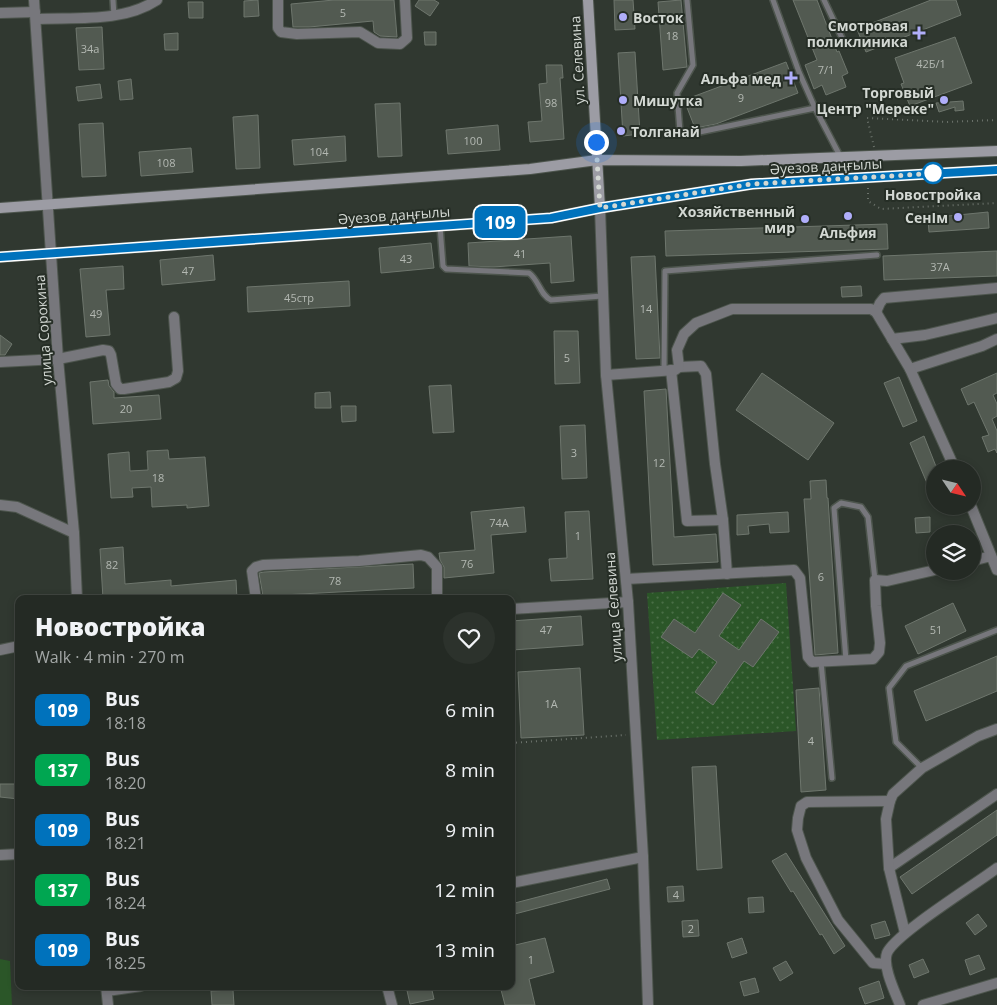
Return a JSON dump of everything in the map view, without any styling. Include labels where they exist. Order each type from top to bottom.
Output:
[{"type":"main road","name":"ул. Селевина","points":[[588,0],[600,208]]},
{"type":"main road","name":"Әуезов даңғылы","points":[[0,208],[530,169],[597,160],[741,161],[997,151]]},
{"type":"main road","name":"Әуезов даңғылы","points":[[0,257],[551,218],[600,208],[752,184],[997,170]]},
{"type":"street","name":"улица Сорокина","points":[[34,0],[58,359],[74,533],[77,595]]},
{"type":"street","points":[[278,0],[278,28],[281,32],[297,34],[360,32],[378,43],[400,44],[407,38],[405,0]]},
{"type":"street","points":[[0,13],[114,16],[130,13],[153,1]]},
{"type":"street","name":"улица Селевина","points":[[600,208],[606,375],[628,602],[636,734],[643,858],[648,1005]]},
{"type":"street","points":[[876,312],[884,298],[997,288]]},
{"type":"street","points":[[723,520],[687,521],[671,369],[684,334],[696,323],[732,308],[867,308],[876,312],[910,370],[951,460]]},
{"type":"street","points":[[0,362],[58,359],[103,350],[109,351],[111,355],[116,384],[120,389],[169,382],[176,378],[178,371],[174,317]]},
{"type":"street","points":[[892,338],[925,334],[997,318]]},
{"type":"street","points":[[910,370],[982,346],[997,338]]},
{"type":"street","points":[[606,375],[701,366],[706,374],[723,520],[727,574]]},
{"type":"street","points":[[0,505],[17,507],[74,533]]},
{"type":"street","points":[[975,515],[997,570]]},
{"type":"street","points":[[255,595],[252,571],[256,567],[263,565],[359,561],[421,555],[428,557],[437,566],[437,595]]},
{"type":"street","points":[[981,559],[991,556]]},
{"type":"street","points":[[626,579],[794,570],[800,578],[808,656],[812,662],[821,662],[873,659],[879,652],[880,643],[875,580],[888,581],[926,572]]},
{"type":"street","points":[[515,609],[628,602]]},
{"type":"street","points":[[0,650],[15,647]]},
{"type":"street","points":[[905,933],[889,868],[886,819],[893,794],[922,768],[978,736],[997,729]]},
{"type":"street","points":[[889,868],[997,794]]},
{"type":"street","points":[[885,964],[873,963],[838,920],[806,858],[797,830],[801,806],[807,802],[890,801]]},
{"type":"street","points":[[0,855],[15,854]]},
{"type":"street","points":[[515,882],[643,858]]},
{"type":"street","points":[[900,1005],[885,964],[887,953],[905,933],[997,868]]},
{"type":"street","points":[[923,1005],[997,983]]},
{"type":"street","points":[[107,990],[108,1005]]},
{"type":"street","points":[[388,990],[392,1005]]},
{"type":"lane","points":[[113,0],[114,16]]},
{"type":"lane","points":[[687,0],[693,65],[690,74],[677,93],[680,132],[685,135],[815,108]]},
{"type":"lane","points":[[773,0],[799,72],[840,156]]},
{"type":"lane","points":[[824,0],[842,38]]},
{"type":"lane","points":[[440,226],[444,266],[446,269],[529,273],[533,276],[546,297],[551,300],[602,296]]},
{"type":"lane","points":[[671,369],[665,271],[877,255]]},
{"type":"lane","points":[[846,660],[834,508],[841,503],[862,507],[868,517],[875,580]]},
{"type":"lane","points":[[922,768],[896,742],[888,688],[906,666],[997,630]]},
{"type":"lane","points":[[821,662],[832,778]]},
{"type":"path","points":[[867,118],[946,122],[997,120]]},
{"type":"path","points":[[869,177],[868,201],[881,209],[997,203]]},
{"type":"path","points":[[515,743],[636,734]]},
{"type":"green space","points":[[786,583],[796,731],[657,740],[647,593]]},
{"type":"green space","points":[[0,959],[10,961],[12,1005],[0,1005]]},
{"type":"building","points":[[258,0],[259,16],[244,17],[244,1]]},
{"type":"building","points":[[334,0],[394,0],[397,37],[380,36],[374,32],[373,21],[293,27],[291,4]]},
{"type":"building","points":[[419,0],[434,0],[439,3],[430,16],[415,6]]},
{"type":"building","points":[[614,0],[633,0],[635,29],[615,30]]},
{"type":"building","points":[[681,0],[687,67],[663,70],[658,2]]},
{"type":"building","points":[[793,0],[817,0],[837,52],[839,51],[848,73],[842,76],[846,87],[826,95],[822,85],[814,89],[805,65],[817,60]]},
{"type":"building","points":[[931,0],[956,0],[961,15],[866,52],[857,29]]},
{"type":"building","points":[[188,2],[203,2],[203,18],[189,18]]},
{"type":"building","points":[[102,27],[104,69],[79,70],[76,28]]},
{"type":"building","points":[[424,32],[436,32],[436,45],[425,45]]},
{"type":"building","points":[[178,33],[178,50],[165,50],[164,34]]},
{"type":"building","points":[[955,37],[972,83],[910,106],[901,84],[904,83],[895,58]]},
{"type":"building","points":[[635,52],[640,134],[623,136],[618,53]]},
{"type":"building","points":[[786,62],[798,93],[716,124],[695,128],[684,100]]},
{"type":"building","points":[[546,65],[562,65],[563,78],[560,78],[564,139],[530,142],[528,122],[542,121],[539,84],[547,83]]},
{"type":"building","points":[[131,79],[133,99],[120,100],[118,81]]},
{"type":"building","points":[[100,84],[102,98],[78,101],[76,87]]},
{"type":"building","points":[[963,101],[964,110],[955,111],[955,107],[939,112],[936,103]]},
{"type":"building","points":[[400,103],[402,156],[378,157],[375,104]]},
{"type":"building","points":[[258,115],[260,168],[236,169],[233,117]]},
{"type":"building","points":[[103,123],[106,176],[82,177],[79,124]]},
{"type":"building","points":[[498,125],[500,150],[448,154],[446,130]]},
{"type":"building","points":[[345,136],[346,161],[294,165],[292,140]]},
{"type":"building","points":[[191,148],[193,172],[141,176],[139,152]]},
{"type":"building","points":[[988,212],[989,228],[929,232],[928,218]]},
{"type":"building","points":[[887,224],[888,249],[666,256],[665,231]]},
{"type":"building","points":[[571,236],[574,281],[551,283],[550,263],[493,267],[469,266],[468,243]]},
{"type":"building","points":[[431,243],[434,268],[381,273],[379,248]]},
{"type":"building","points":[[997,251],[997,276],[884,280],[883,256]]},
{"type":"building","points":[[213,255],[215,280],[162,285],[160,260]]},
{"type":"building","points":[[655,256],[660,358],[636,359],[631,257]]},
{"type":"building","points":[[123,266],[124,289],[106,290],[110,335],[86,337],[80,269]]},
{"type":"building","points":[[349,281],[350,306],[248,312],[247,287]]},
{"type":"building","points":[[861,286],[862,296],[842,297],[841,287]]},
{"type":"building","points":[[554,331],[578,331],[580,383],[555,384]]},
{"type":"building","points":[[0,335],[12,344],[5,355],[0,355]]},
{"type":"building","points":[[762,373],[834,423],[808,460],[736,410]]},
{"type":"building","points":[[997,373],[997,393],[993,395],[997,404],[997,416],[992,419],[997,431],[997,453],[995,449],[988,452],[982,437],[989,435],[974,402],[968,405],[961,389]]},
{"type":"building","points":[[899,377],[917,421],[903,427],[884,383]]},
{"type":"building","points":[[108,380],[109,386],[114,392],[114,398],[159,395],[161,419],[93,424],[90,382]]},
{"type":"building","points":[[451,385],[454,432],[433,433],[429,386]]},
{"type":"building","points":[[666,389],[674,537],[716,534],[718,562],[653,565],[644,391]]},
{"type":"building","points":[[330,392],[331,408],[315,408],[315,393]]},
{"type":"building","points":[[341,406],[356,406],[356,421],[342,422]]},
{"type":"building","points":[[585,425],[587,478],[562,479],[560,426]]},
{"type":"building","points":[[924,436],[933,460],[926,460],[926,481],[910,443]]},
{"type":"building","points":[[168,450],[169,459],[205,457],[209,506],[187,508],[187,505],[152,507],[151,487],[132,488],[133,497],[111,498],[108,454],[129,452],[130,471],[148,470],[147,451]]},
{"type":"building","points":[[826,480],[838,653],[815,655],[804,499],[811,499],[810,481]]},
{"type":"building","points":[[524,507],[526,532],[491,535],[494,573],[444,578],[444,567],[439,553],[475,550],[471,512]]},
{"type":"building","points":[[589,511],[593,579],[551,581],[549,559],[567,558],[565,512]]},
{"type":"building","points":[[788,512],[789,532],[770,533],[769,524],[748,526],[749,534],[737,535],[737,515]]},
{"type":"building","points":[[930,517],[930,525],[926,525],[926,532],[916,533],[915,518]]},
{"type":"building","points":[[123,547],[125,584],[171,580],[171,586],[236,580],[237,595],[103,595],[100,549]]},
{"type":"building","points":[[413,564],[414,588],[263,595],[259,573]]},
{"type":"building","points":[[723,593],[741,605],[719,636],[739,650],[761,619],[779,632],[753,667],[744,661],[713,705],[695,692],[717,662],[699,649],[692,658],[661,637],[674,619],[695,633]]},
{"type":"building","points":[[953,603],[966,631],[918,654],[905,626]]},
{"type":"building","points":[[581,616],[583,645],[515,650],[515,621]]},
{"type":"building","points":[[997,656],[997,691],[926,721],[914,691]]},
{"type":"building","points":[[580,668],[584,735],[521,738],[518,672]]},
{"type":"building","points":[[819,688],[826,790],[801,792],[796,690]]},
{"type":"building","points":[[716,766],[722,868],[697,870],[692,767]]},
{"type":"building","points":[[0,784],[15,784],[15,799],[0,797]]},
{"type":"building","points":[[997,810],[997,835],[912,894],[900,877]]},
{"type":"building","points":[[786,853],[845,946],[834,954],[772,861]]},
{"type":"building","points":[[607,879],[610,889],[515,914],[515,903]]},
{"type":"building","points":[[683,886],[684,901],[668,902],[667,887]]},
{"type":"building","points":[[763,897],[764,912],[749,913],[748,898]]},
{"type":"building","points":[[978,914],[987,926],[975,935],[966,923]]},
{"type":"building","points":[[698,920],[699,936],[683,937],[682,921]]},
{"type":"building","points":[[885,921],[890,935],[875,939],[871,925]]},
{"type":"building","points":[[545,938],[554,972],[529,979],[535,1005],[505,1005],[501,990],[515,990],[515,945]]},
{"type":"building","points":[[742,938],[747,953],[732,958],[727,943]]},
{"type":"building","points":[[979,955],[985,969],[970,975],[965,960]]},
{"type":"building","points":[[923,959],[929,972],[914,978],[909,965]]},
{"type":"building","points":[[786,961],[793,973],[780,981],[773,968]]},
{"type":"building","points":[[755,978],[759,992],[744,996],[740,982]]},
{"type":"building","points":[[879,981],[884,998],[865,1004],[859,988]]},
{"type":"building","points":[[233,990],[234,1005],[212,1005],[211,991]]},
{"type":"building","points":[[407,990],[432,990],[434,999],[410,1004]]},
{"type":"bus line","name":"109","points":[[0,257],[551,218],[600,208],[752,184],[997,170]]},
{"type":"place","name":"Восток","points":[[623,17]]},
{"type":"place","name":"Смотровая поликлиника","points":[[919,33]]},
{"type":"place","name":"Альфа мед","points":[[791,78]]},
{"type":"place","name":"Мишутка","points":[[623,100]]},
{"type":"place","name":"Торговый Центр \"Мереке\"","points":[[944,100]]},
{"type":"place","name":"Толганай","points":[[621,131]]},
{"type":"place","name":"Новостройка","points":[[933,173]]},
{"type":"place","name":"Альфия","points":[[848,216]]},
{"type":"place","name":"СенIм","points":[[958,217]]},
{"type":"place","name":"Хозяйственный мир","points":[[805,219]]},
{"type":"route","points":[[596,142],[600,208],[752,184],[942,173],[933,173]]}]
